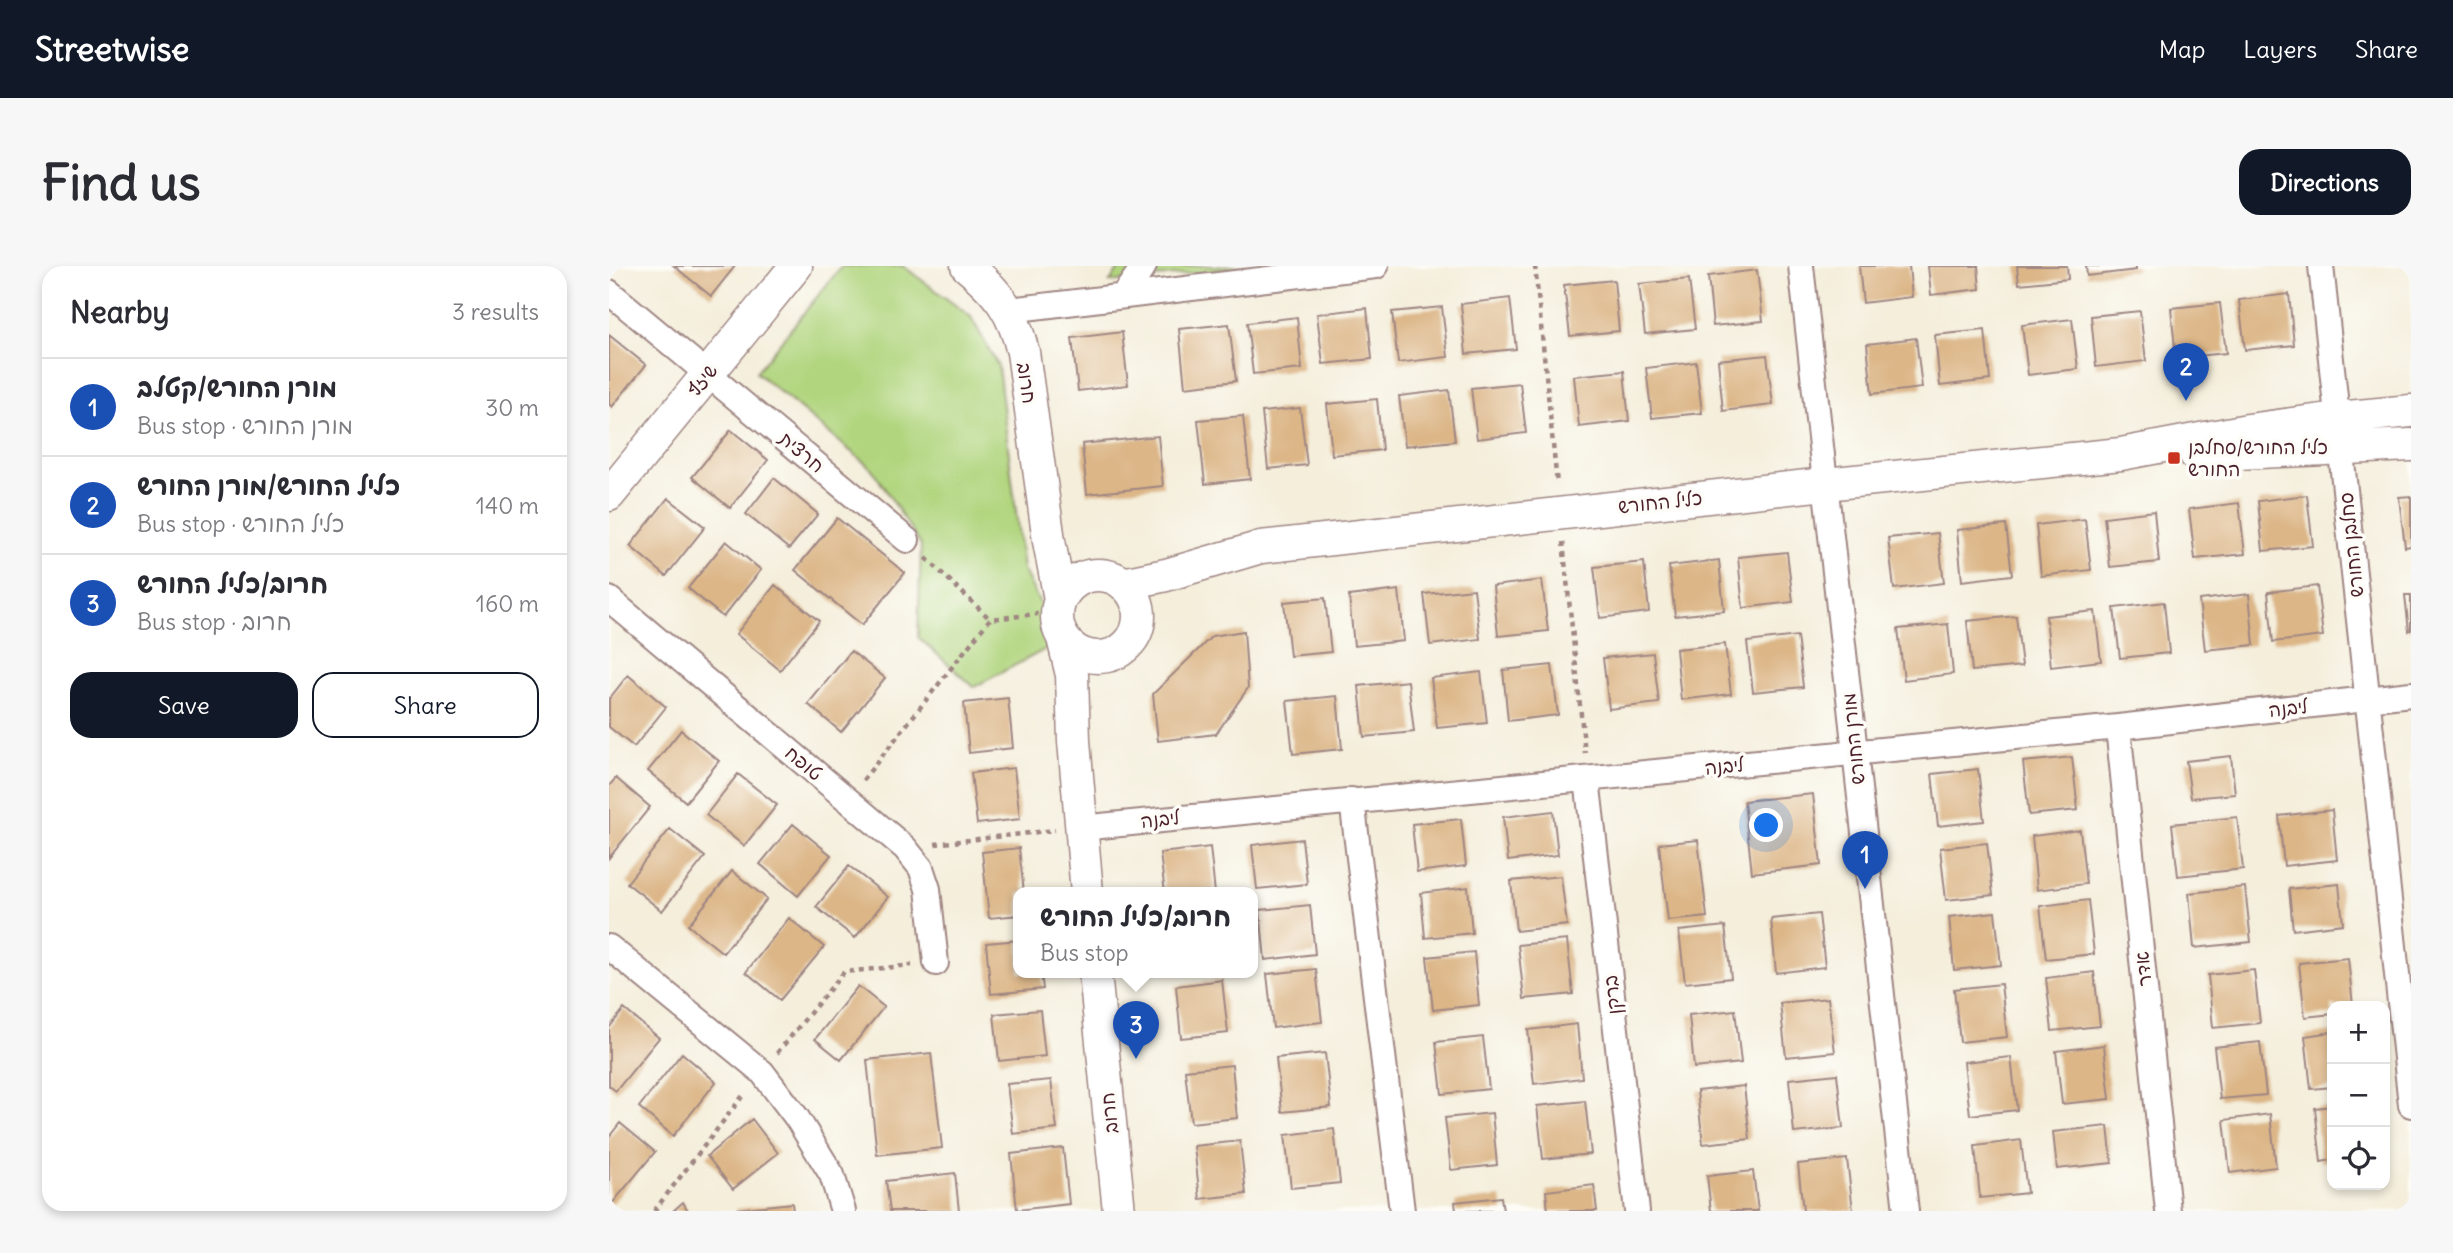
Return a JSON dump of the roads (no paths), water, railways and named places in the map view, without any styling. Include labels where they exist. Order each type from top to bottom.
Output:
[{"type":"street","name":"שיזף","points":[[609,495],[796,266]]},
{"type":"street","name":"חרוב","points":[[967,266],[993,290],[1009,310],[1023,352],[1060,616],[1072,675],[1074,741],[1086,887]]},
{"type":"street","points":[[1123,296],[1145,266]]},
{"type":"street","points":[[1009,310],[1286,271],[1376,266]]},
{"type":"street","name":"מורן החורש","points":[[1801,266],[1906,1211]]},
{"type":"street","name":"סחלבן החורש","points":[[2321,266],[2367,699],[2402,945],[2411,1105]]},
{"type":"street","name":"חרצית","points":[[609,292],[907,540]]},
{"type":"street","name":"כליל החורש","points":[[1123,584],[1166,575],[1261,547],[2121,454],[2203,437],[2337,418],[2411,411]]},
{"type":"street","name":"כליל החורש","points":[[2121,454],[2202,455],[2411,445]]},
{"type":"street","name":"חרוב","points":[[1046,519],[1054,539],[1063,551],[1091,575]]},
{"type":"street","name":"כליל החורש","points":[[1138,620],[1156,596],[1202,564]]},
{"type":"street","points":[[1091,575],[1103,575],[1123,584],[1135,600],[1138,620],[1129,642],[1121,650],[1097,657],[1084,655],[1072,648],[1060,616],[1068,588],[1091,575]]},
{"type":"street","name":"טופח","points":[[609,599],[905,848],[921,868],[928,889],[936,963]]},
{"type":"street","name":"חרוב","points":[[1074,741],[1086,689],[1096,671],[1110,655]]},
{"type":"street","points":[[2367,699],[2411,694]]},
{"type":"street","name":"ליבנה","points":[[1080,828],[2117,727],[2367,699]]},
{"type":"street","name":"אדר","points":[[2117,727],[2168,1211]]},
{"type":"street","name":"ברקן","points":[[1587,779],[1637,1211]]},
{"type":"street","points":[[1352,800],[1402,1211]]},
{"type":"street","points":[[609,947],[762,1072],[797,1118],[832,1175],[843,1211]]},
{"type":"street","name":"חרוב","points":[[1096,978],[1119,1211]]},
{"type":"place","name":"כליל החורש/מורן החורש","points":[[2186,401]]},
{"type":"place","name":"כליל החורש/סחלבן החורש","points":[[2174,458]]},
{"type":"place","name":"מורן החורש/קטלב","points":[[1865,889]]},
{"type":"place","name":"חרוב/כליל החורש","points":[[1136,1059]]}]
